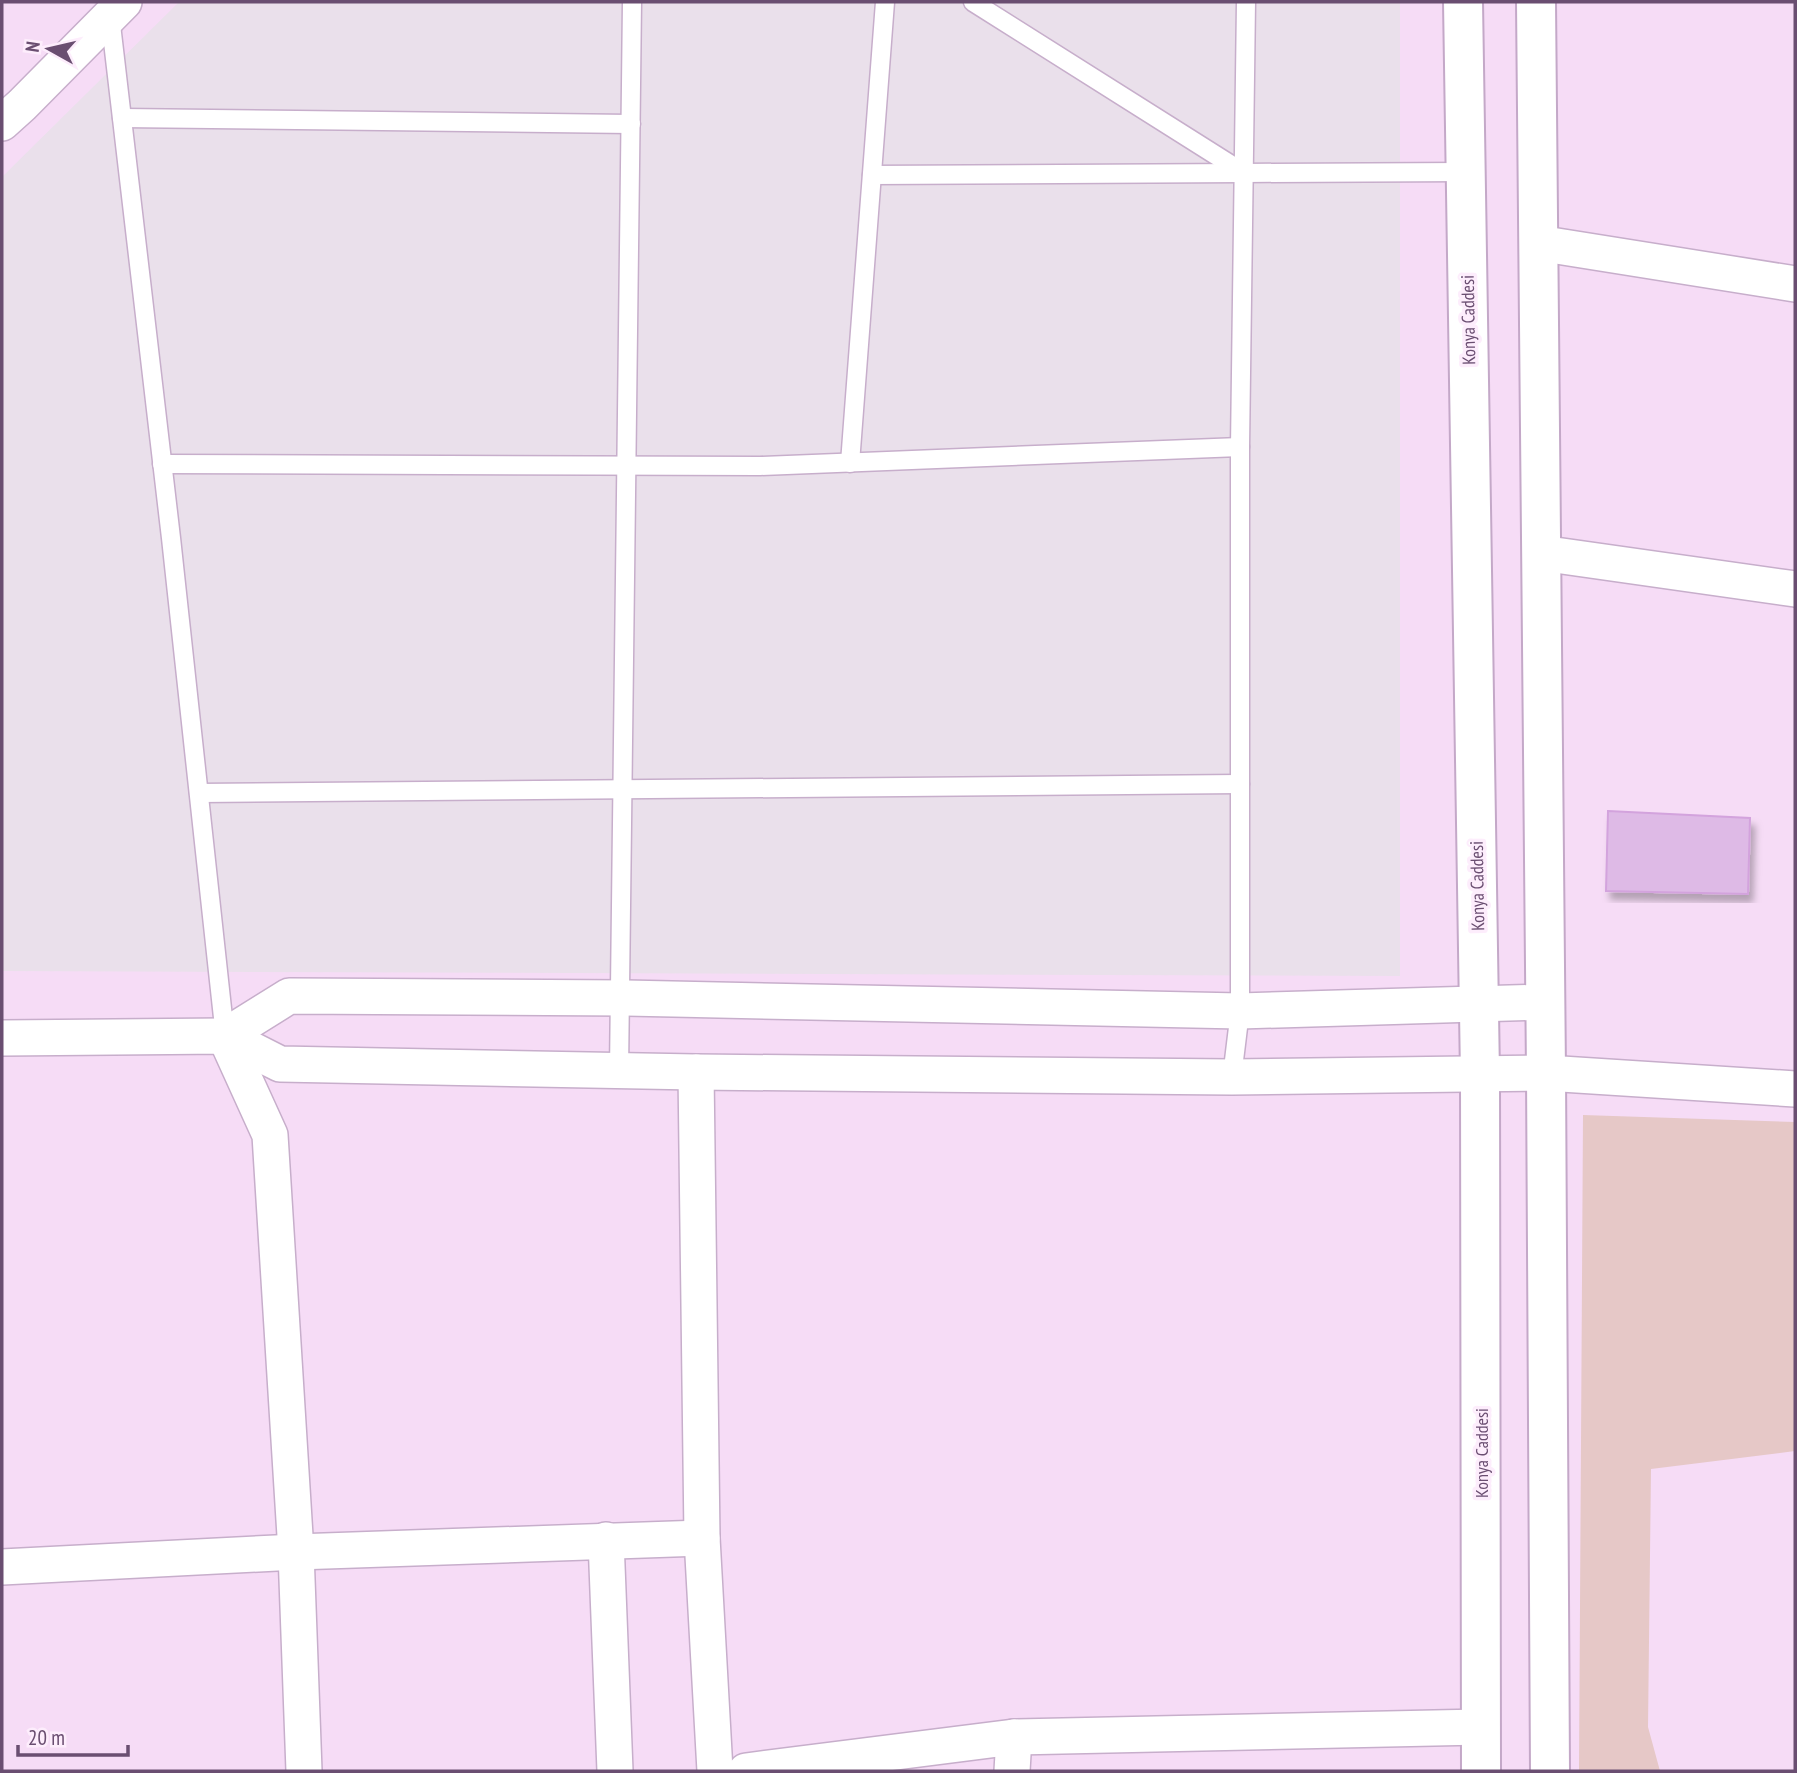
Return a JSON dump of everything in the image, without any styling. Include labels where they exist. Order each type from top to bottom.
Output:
[{"type":"main road","name":"Konya Caddesi","points":[[1463,2],[1480,1075],[1481,1771]]},
{"type":"main road","points":[[1536,2],[1550,1771]]},
{"type":"street","points":[[9,103],[117,9]]},
{"type":"street","points":[[1538,243],[1795,284]]},
{"type":"street","points":[[1541,553],[1795,589]]},
{"type":"street","points":[[225,1037],[289,996],[620,998],[1240,1011],[1545,1002]]},
{"type":"street","points":[[225,1037],[270,1135],[296,1552],[304,1771]]},
{"type":"street","points":[[2,1038],[225,1037],[280,1064],[619,1071],[1232,1077],[1546,1073],[1795,1088]]},
{"type":"street","points":[[696,1072],[702,1538],[715,1771]]},
{"type":"street","points":[[2,1567],[296,1552],[702,1538]]},
{"type":"street","points":[[606,1540],[615,1771]]},
{"type":"street","points":[[746,1771],[1014,1737],[1482,1727]]},
{"type":"street","points":[[1012,1771],[1014,1737]]},
{"type":"lane","points":[[619,1071],[632,2]]},
{"type":"lane","points":[[850,463],[885,2]]},
{"type":"lane","points":[[973,2],[1244,173]]},
{"type":"lane","points":[[1232,1077],[1240,1011],[1240,447],[1246,2]]},
{"type":"lane","points":[[117,9],[122,118],[225,1037]]},
{"type":"lane","points":[[122,118],[631,124]]},
{"type":"lane","points":[[872,175],[1465,172]]},
{"type":"lane","points":[[162,464],[760,466],[1240,447]]},
{"type":"lane","points":[[199,793],[1240,784]]},
{"type":"shaded area","points":[[2,2],[1795,2],[1795,1771],[2,1771]]},
{"type":"shaded area","points":[[179,2],[1400,2],[1400,976],[2,971],[2,177]]},
{"type":"shaded area","points":[[1583,1115],[1795,1122],[1795,1451],[1651,1469],[1648,1727],[1660,1771],[1579,1771]]},
{"type":"building","points":[[1608,811],[1750,818],[1748,894],[1606,891]]}]
